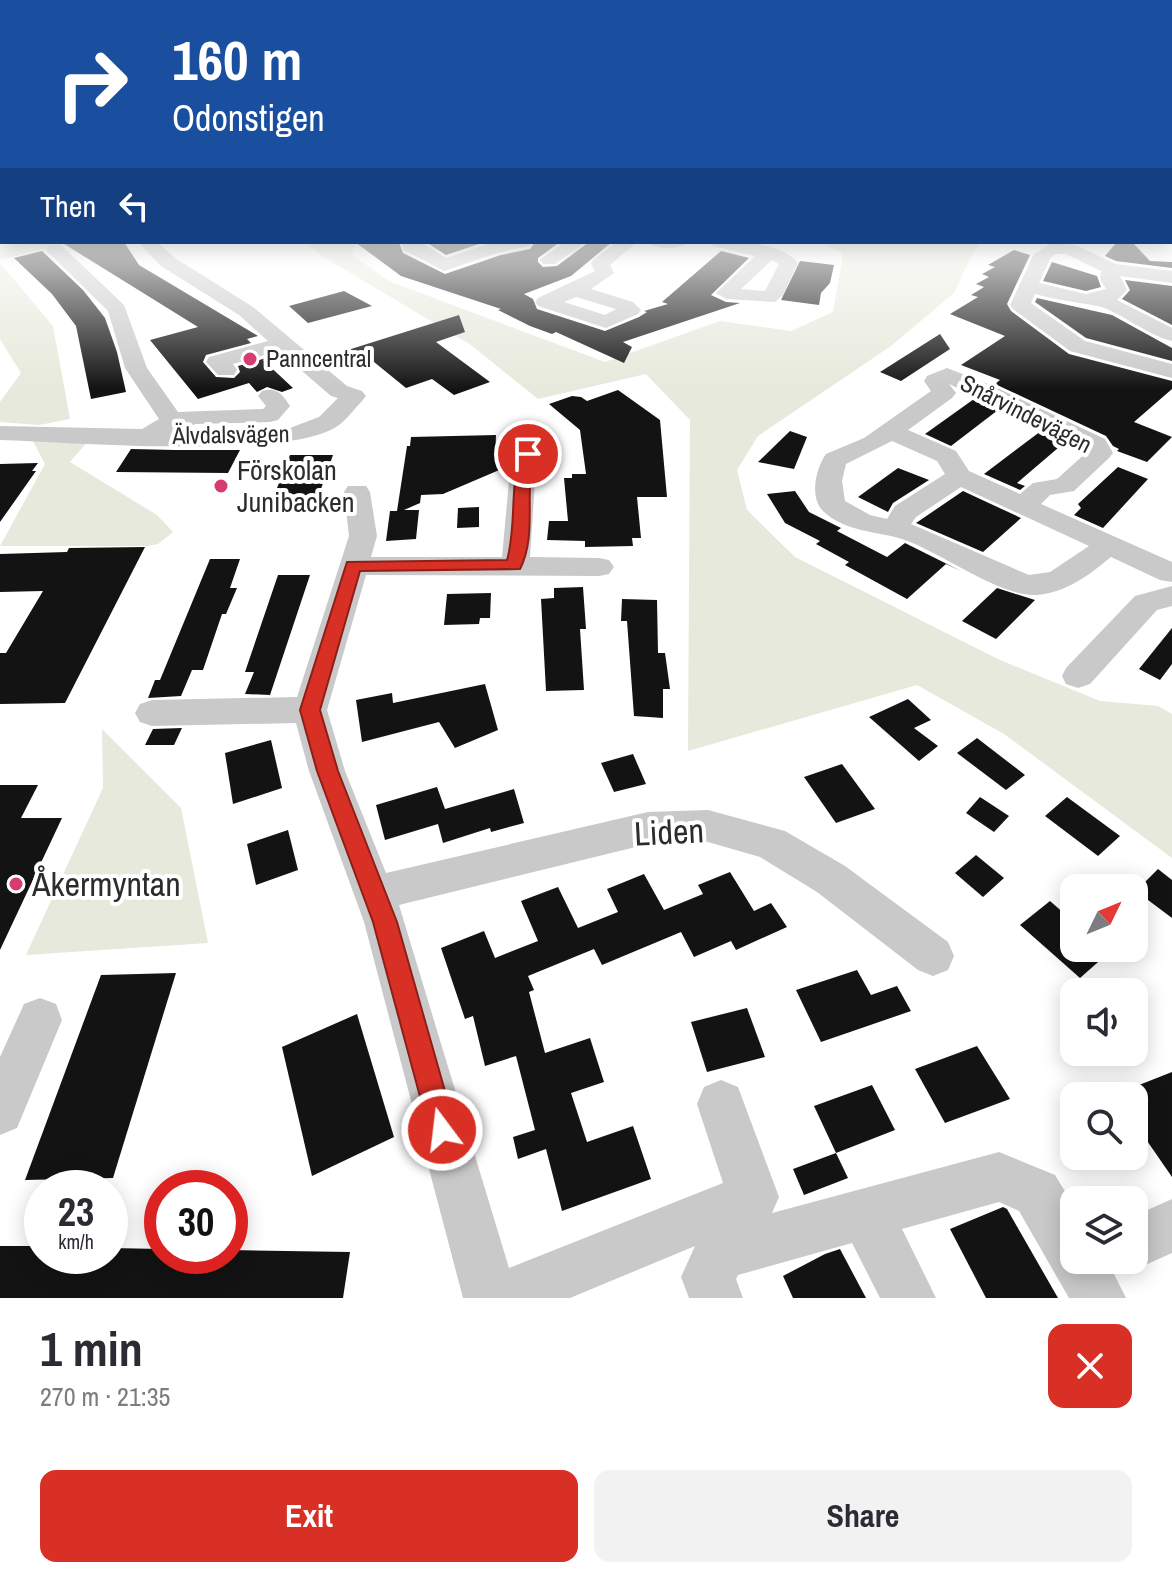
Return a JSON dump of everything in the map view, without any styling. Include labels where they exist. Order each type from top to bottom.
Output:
[{"type":"street","name":"Älvdalsvägen","points":[[85,269],[117,309],[136,368],[172,421]]},
{"type":"street","name":"Älvdalsvägen","points":[[0,433],[131,442],[281,436],[308,432],[328,422],[354,396],[339,391],[246,311],[178,269]]},
{"type":"street","points":[[575,290],[605,273],[603,269]]},
{"type":"street","points":[[1036,269],[1020,305],[1078,346],[1129,357],[1172,371]]},
{"type":"street","points":[[1028,286],[1078,299],[1100,298],[1113,295],[1117,290],[1110,279],[1111,269],[1167,278]]},
{"type":"street","points":[[1100,298],[1154,329],[1172,335]]},
{"type":"street","points":[[226,370],[217,362],[283,343]]},
{"type":"street","name":"Snårvindevägen","points":[[1024,505],[1042,489],[1065,485],[1100,453],[1096,444],[1022,411],[1004,397],[947,375],[935,381],[944,393],[892,432],[835,459],[828,473],[828,491],[833,505],[861,522],[912,533],[1025,585],[1040,587],[1060,582],[1110,544]]},
{"type":"street","name":"Älvdalsvägen","points":[[131,442],[205,405],[235,418],[270,415],[278,406],[270,396]]},
{"type":"street","points":[[892,432],[947,456],[959,476],[1110,544],[1172,581],[1146,603],[1078,676]]},
{"type":"street","points":[[514,566],[521,541],[522,471],[528,454]]},
{"type":"street","points":[[894,530],[905,512],[959,476]]},
{"type":"street","points":[[357,492],[363,536],[310,710],[327,771],[375,894],[490,1298]]},
{"type":"street","points":[[353,566],[599,567]]},
{"type":"street","points":[[152,713],[310,710]]},
{"type":"street","name":"Liden","points":[[375,894],[438,876],[648,828],[708,826],[771,843],[831,879],[933,956]]},
{"type":"street","points":[[0,1111],[40,1020]]},
{"type":"street","points":[[503,1298],[753,1197],[721,1104]]},
{"type":"street","points":[[716,1298],[708,1277],[721,1253],[999,1177],[1037,1193],[1060,1228]]},
{"type":"street","points":[[865,1214],[909,1298]]},
{"type":"street","points":[[1148,1237],[1172,1225]]},
{"type":"shaded area","points":[[0,269],[5,269],[53,326],[70,419],[39,425],[0,422],[0,402],[21,373],[0,339]]},
{"type":"shaded area","points":[[343,269],[372,269],[389,281],[605,362],[720,321],[791,331],[833,312],[840,269],[965,269],[954,293],[891,346],[758,436],[737,470],[747,510],[795,557],[1000,660],[1100,701],[1158,706],[1172,714],[1172,858],[1004,734],[917,685],[688,751],[690,420],[646,374],[538,399],[471,345]]},
{"type":"shaded area","points":[[89,440],[70,462],[157,515],[173,532],[158,544],[148,546],[0,546],[45,464],[33,441]]},
{"type":"shaded area","points":[[102,729],[181,808],[208,943],[26,955],[103,788]]},
{"type":"building","points":[[25,269],[60,269],[83,290],[105,318],[126,392],[91,399],[76,326],[52,294]]},
{"type":"building","points":[[104,269],[145,269],[258,336],[247,339],[251,343],[206,355],[203,362],[216,377],[234,378],[240,372],[238,366],[266,358],[263,360],[293,388],[282,392],[267,387],[257,392],[249,383],[198,399],[150,340],[198,327]]},
{"type":"building","points":[[391,269],[434,269],[445,274],[461,269],[580,269],[571,276],[524,294],[533,299],[537,309],[605,331],[647,312],[644,311],[668,304],[662,302],[701,269],[738,269],[711,295],[726,302],[740,303],[623,342],[632,347],[624,363],[556,332],[552,334],[530,326],[498,310],[501,309],[401,276]]},
{"type":"building","points":[[796,269],[833,269],[830,283],[821,293],[819,305],[781,300]]},
{"type":"building","points":[[992,269],[1024,269],[1007,304],[1011,311],[1069,354],[1172,381],[1172,389],[1134,422],[1172,437],[1147,462],[1117,451],[1119,449],[1106,436],[995,384],[1000,380],[961,365],[1005,336],[950,314],[978,297],[971,295],[984,287],[976,284],[989,277],[982,274]]},
{"type":"building","points":[[1049,269],[1073,269],[1097,276],[1101,287],[1086,291],[1043,281]]},
{"type":"building","points":[[1125,280],[1172,286],[1172,325],[1122,299],[1130,290]]},
{"type":"building","points":[[344,291],[372,306],[308,323],[289,306]]},
{"type":"building","points":[[1037,298],[1112,315],[1172,348],[1172,361],[1086,338],[1035,302]]},
{"type":"building","points":[[459,315],[465,332],[436,342],[490,382],[454,395],[432,379],[406,388],[374,362],[350,370],[332,355]]},
{"type":"building","points":[[940,334],[950,349],[901,381],[880,372]]},
{"type":"building","points":[[618,390],[660,420],[667,497],[637,497],[641,538],[632,538],[633,546],[585,547],[585,541],[547,540],[549,521],[568,521],[564,478],[572,478],[572,474],[586,474],[580,430],[549,404],[572,396],[587,401]]},
{"type":"building","points":[[974,399],[998,410],[951,446],[925,434]]},
{"type":"building","points":[[790,431],[807,437],[794,469],[758,462]]},
{"type":"building","points":[[1041,431],[1065,442],[1017,483],[1025,486],[1020,490],[984,474]]},
{"type":"building","points":[[496,435],[495,461],[504,468],[443,494],[421,495],[420,503],[404,510],[419,510],[416,539],[386,541],[390,511],[397,511],[411,437]]},
{"type":"building","points":[[131,449],[240,450],[228,473],[116,472]]},
{"type":"building","points":[[290,455],[333,455],[316,503],[277,488]]},
{"type":"building","points":[[38,463],[32,471],[36,471],[0,522],[0,464]]},
{"type":"building","points":[[1118,467],[1148,479],[1103,528],[1074,515],[1081,508],[1078,504]]},
{"type":"building","points":[[898,468],[929,480],[893,503],[888,512],[858,497]]},
{"type":"building","points":[[795,491],[809,512],[841,528],[837,531],[887,557],[905,543],[961,571],[946,564],[907,599],[845,565],[849,562],[816,544],[820,541],[785,523],[767,494]]},
{"type":"building","points":[[963,491],[1021,518],[983,552],[916,523]]},
{"type":"building","points":[[479,507],[479,527],[457,528],[458,508]]},
{"type":"building","points":[[145,547],[65,703],[0,704],[0,653],[6,653],[43,591],[0,592],[0,554],[67,552],[69,548]]},
{"type":"building","points":[[210,559],[240,559],[230,588],[237,588],[226,614],[222,614],[203,670],[192,670],[181,696],[148,698],[155,680],[160,680]]},
{"type":"building","points":[[278,575],[310,575],[270,695],[245,694],[254,672],[245,672]]},
{"type":"building","points":[[583,587],[586,629],[580,629],[584,690],[546,691],[541,599],[554,598],[554,588]]},
{"type":"building","points":[[997,588],[1035,600],[996,639],[962,621]]},
{"type":"building","points":[[491,593],[490,618],[480,618],[479,624],[444,625],[447,594]]},
{"type":"building","points":[[622,599],[657,600],[658,653],[665,653],[670,689],[663,689],[663,718],[634,716],[627,621],[621,621]]},
{"type":"building","points":[[1172,628],[1172,664],[1160,680],[1139,669]]},
{"type":"building","points":[[485,684],[498,730],[455,748],[439,722],[362,742],[356,700],[392,693],[393,703]]},
{"type":"building","points":[[908,699],[931,720],[914,728],[938,746],[919,761],[869,717]]},
{"type":"building","points":[[182,728],[174,745],[145,745],[153,729]]},
{"type":"building","points":[[977,738],[1025,775],[1006,790],[957,753]]},
{"type":"building","points":[[271,740],[282,788],[233,804],[225,753]]},
{"type":"building","points":[[633,754],[646,784],[614,792],[601,763]]},
{"type":"building","points":[[842,764],[875,809],[836,823],[804,777]]},
{"type":"building","name":"Åkermyntan","points":[[0,785],[38,785],[21,818],[62,818],[0,950]]},
{"type":"building","points":[[437,787],[445,809],[514,789],[524,823],[491,832],[490,828],[443,843],[438,824],[385,840],[376,805]]},
{"type":"building","points":[[980,797],[1009,816],[994,832],[966,813]]},
{"type":"building","points":[[1067,797],[1120,836],[1098,856],[1045,816]]},
{"type":"building","points":[[288,830],[298,870],[256,885],[247,844]]},
{"type":"building","points":[[976,855],[1004,878],[983,897],[955,873]]},
{"type":"building","points":[[1158,869],[1172,880],[1172,918],[1148,900],[1148,879]]},
{"type":"building","points":[[730,872],[754,911],[771,903],[787,927],[736,950],[731,941],[694,957],[681,932],[602,965],[594,949],[528,976],[534,990],[529,992],[545,1053],[590,1038],[604,1082],[571,1093],[587,1142],[633,1126],[651,1179],[562,1211],[546,1149],[518,1159],[513,1137],[535,1130],[516,1056],[485,1066],[473,1016],[465,1019],[441,948],[484,931],[495,958],[538,941],[521,901],[558,887],[578,928],[618,912],[607,889],[644,874],[664,910],[703,894],[698,885]]},
{"type":"building","points":[[1050,901],[1060,910],[1060,960],[1020,925]]},
{"type":"building","points":[[1062,962],[1098,962],[1080,978]]},
{"type":"building","points":[[857,970],[871,995],[897,986],[911,1011],[821,1042],[796,990]]},
{"type":"building","points":[[176,973],[115,1170],[29,1170],[101,975]]},
{"type":"building","points":[[747,1008],[765,1057],[707,1072],[691,1022]]},
{"type":"building","points":[[357,1014],[394,1137],[312,1176],[282,1047]]},
{"type":"building","points":[[977,1046],[1010,1099],[945,1123],[915,1069]]},
{"type":"building","points":[[1172,1072],[1172,1177],[1148,1142],[1147,1082]]},
{"type":"building","points":[[872,1085],[895,1130],[836,1153],[814,1106]]},
{"type":"building","points":[[836,1153],[848,1178],[804,1195],[793,1169]]},
{"type":"building","points":[[1003,1207],[1058,1298],[986,1298],[950,1229]]},
{"type":"building","points":[[0,1246],[24,1246],[24,1274],[128,1274],[128,1248],[144,1249],[144,1274],[248,1274],[248,1250],[350,1252],[343,1298],[0,1298]]},
{"type":"building","points":[[840,1249],[866,1298],[793,1298],[783,1276]]},
{"type":"place","name":"Panncentral","points":[[250,359]]},
{"type":"place","name":"Förskolan Junibacken","points":[[221,486]]},
{"type":"place","name":"Åkermyntan","points":[[16,884]]},
{"type":"route","points":[[442,1130],[385,922],[327,771],[310,710],[353,566],[514,566],[521,541],[522,471],[528,454]]}]
